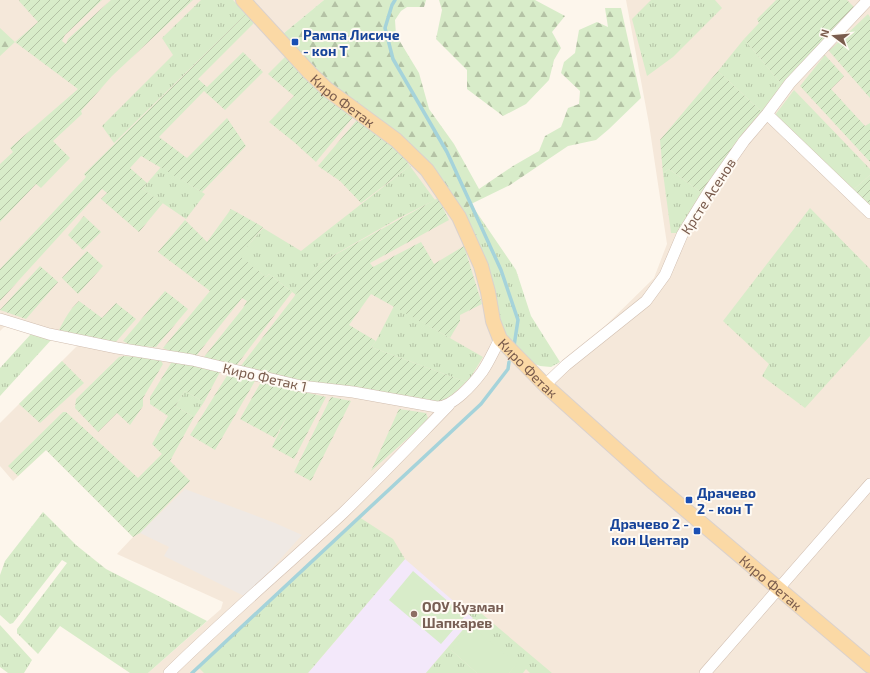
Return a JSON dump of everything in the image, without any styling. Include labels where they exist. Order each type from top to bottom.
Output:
[{"type":"main road","name":"Киро Фетак","points":[[243,0],[310,73],[346,103],[396,140],[427,170],[459,217],[481,266],[493,320],[500,339],[545,385],[654,483],[870,666]]},
{"type":"street","name":"Крсте Асенов","points":[[545,385],[566,365],[646,301],[665,275],[682,235],[711,188],[744,141],[767,114],[790,83],[868,0]]},
{"type":"street","points":[[767,114],[870,213]]},
{"type":"street","name":"Киро Фетак 1","points":[[0,319],[49,334],[117,348],[192,360],[301,386],[353,392],[437,407],[442,407],[449,404]]},
{"type":"street","points":[[169,673],[343,512],[414,442],[482,371],[500,339]]},
{"type":"street","points":[[705,673],[870,484]]},
{"type":"shaded area","points":[[0,0],[324,0],[278,38],[396,140],[459,217],[488,292],[545,385],[654,278],[667,244],[649,124],[626,0],[870,0],[870,673],[148,673],[221,609],[223,602],[117,554],[133,537],[46,450],[13,481],[0,466],[0,423],[79,344],[5,326],[0,331]]},
{"type":"shaded area","points":[[185,489],[275,523],[302,535],[246,597],[164,556],[169,547],[140,533]]},
{"type":"shaded area","name":"ООУ Кузман Шапкарев","points":[[405,559],[473,618],[426,673],[308,673]]},
{"type":"green space","points":[[102,0],[65,35],[62,41],[66,44],[68,39],[111,0],[193,0],[112,76],[81,111],[82,114],[53,141],[70,158],[41,188],[36,184],[0,222],[0,164],[13,152],[10,148],[78,89],[15,42],[38,22],[19,1]]},
{"type":"green space","points":[[201,0],[233,0],[246,14],[114,143],[102,126],[173,55],[162,38]]},
{"type":"green space","points":[[324,0],[426,0],[424,7],[407,7],[401,11],[395,20],[396,35],[419,73],[429,109],[454,144],[479,189],[513,166],[539,151],[545,136],[561,127],[568,108],[579,104],[580,91],[561,73],[564,62],[575,53],[579,30],[597,22],[608,27],[605,8],[621,8],[641,98],[596,140],[568,146],[510,185],[471,204],[459,217],[427,170],[278,38]]},
{"type":"green space","points":[[439,0],[535,0],[565,16],[552,32],[561,48],[554,60],[549,80],[526,104],[503,116],[467,89],[467,70],[436,39],[442,10]]},
{"type":"green space","points":[[651,0],[715,0],[722,8],[673,57],[647,76],[632,19]]},
{"type":"green space","points":[[776,0],[847,0],[856,9],[783,86],[744,39],[759,23],[757,19]]},
{"type":"green space","points":[[246,14],[254,22],[253,24],[198,79],[207,87],[243,52],[263,72],[225,110],[204,91],[159,137],[187,158],[227,118],[246,146],[202,192],[141,156],[130,168],[147,183],[142,189],[163,203],[139,232],[101,199],[107,193],[102,189],[0,301],[0,269],[86,177],[84,174]]},
{"type":"green space","points":[[868,14],[870,17],[870,98],[829,51]]},
{"type":"green space","points":[[0,28],[15,42],[0,56]]},
{"type":"green space","points":[[744,39],[783,86],[762,112],[718,71]]},
{"type":"green space","points":[[825,55],[844,76],[831,89],[865,126],[870,123],[870,162],[800,86]]},
{"type":"green space","points":[[286,56],[353,117],[316,162],[269,122],[294,96],[268,74]]},
{"type":"green space","points":[[718,71],[762,112],[702,193],[669,169],[663,173],[660,140]]},
{"type":"green space","points":[[794,90],[870,169],[870,175],[853,190],[775,115]]},
{"type":"green space","points":[[357,120],[393,145],[410,166],[361,203],[340,181],[318,166]]},
{"type":"green space","points":[[410,166],[435,200],[399,218],[320,263],[296,295],[269,274],[266,277],[239,256],[263,228],[301,251]]},
{"type":"green space","points":[[161,167],[205,194],[186,219],[142,189]]},
{"type":"green space","points":[[669,169],[702,193],[678,233],[671,233],[663,173]]},
{"type":"green space","points":[[870,175],[870,205],[853,190]]},
{"type":"green space","points":[[438,198],[449,220],[370,263],[373,267],[421,242],[434,264],[464,246],[482,304],[460,315],[460,321],[450,338],[371,294],[349,325],[376,341],[371,347],[466,382],[446,401],[439,403],[405,398],[374,390],[284,378],[240,367],[320,263]]},
{"type":"green space","points":[[471,204],[516,270],[531,316],[560,362],[551,367],[540,366],[530,362],[505,341],[462,213]]},
{"type":"green space","points":[[810,208],[870,269],[870,336],[805,408],[762,376],[769,364],[723,321]]},
{"type":"green space","points":[[231,209],[263,227],[240,256],[266,277],[269,274],[292,292],[236,366],[204,357],[243,308],[247,301],[242,298],[196,356],[172,352],[163,348],[210,291],[158,252],[185,220],[207,242]]},
{"type":"green space","points":[[84,216],[101,232],[83,250],[68,235]]},
{"type":"green space","points":[[87,251],[103,266],[78,294],[62,278]]},
{"type":"green space","points":[[40,266],[58,282],[26,319],[0,310]]},
{"type":"green space","points":[[165,291],[188,309],[156,347],[132,346],[123,341]]},
{"type":"green space","points":[[79,301],[102,318],[116,303],[136,319],[115,343],[59,330],[70,311]]},
{"type":"green space","points":[[394,306],[483,357],[469,380],[466,382],[371,347],[376,341]]},
{"type":"green space","points":[[31,334],[52,339],[0,396],[0,368]]},
{"type":"green space","points":[[124,356],[160,359],[163,364],[143,398],[143,406],[130,425],[117,413],[98,432],[75,408],[76,399],[119,357]]},
{"type":"green space","points":[[173,360],[220,372],[204,402],[185,391],[175,406],[194,417],[170,461],[190,481],[140,533],[133,537],[46,450],[18,476],[8,466],[63,412],[66,412],[138,478],[162,454],[152,444],[168,416],[150,404],[150,397]]},
{"type":"green space","points":[[62,361],[84,383],[40,423],[19,404]]},
{"type":"green space","points":[[228,374],[255,381],[215,450],[190,435]]},
{"type":"green space","points":[[261,382],[326,397],[294,459],[272,447],[287,416],[275,438],[240,419]]},
{"type":"green space","points":[[185,391],[204,402],[194,417],[175,406]]},
{"type":"green space","points":[[331,397],[351,401],[311,481],[294,472]]},
{"type":"green space","points":[[399,409],[426,413],[428,418],[424,424],[371,471]]},
{"type":"green space","points":[[43,512],[76,545],[106,569],[207,621],[148,673],[130,673],[60,626],[38,654],[17,633],[17,629],[67,563],[62,560],[13,623],[10,624],[0,615],[0,575],[5,561]]},
{"type":"green space","points":[[359,517],[393,539],[405,559],[308,673],[204,673],[198,667]]},
{"type":"green space","points":[[413,571],[465,616],[441,644],[389,600]]},
{"type":"green space","points":[[469,603],[552,673],[530,673],[526,669],[523,673],[509,673],[516,664],[451,650],[477,673],[426,673],[473,618],[463,609]]},
{"type":"green space","points":[[0,625],[32,660],[24,673],[8,673],[0,667]]},
{"type":"green space","points":[[471,626],[517,664],[509,673],[477,673],[451,650]]},
{"type":"waterway","points":[[395,0],[385,28],[393,59],[447,152],[501,270],[518,320],[514,346]]},
{"type":"waterway","points":[[192,673],[481,404],[508,369],[509,362]]},
{"type":"place","name":"Рампа Лисиче - кон Т","points":[[295,42]]},
{"type":"place","name":"Драчево 2 - кон T","points":[[689,500]]},
{"type":"place","name":"Драчево 2 - кон Центар","points":[[697,531]]},
{"type":"place","name":"ООУ Кузман Шапкарев","points":[[414,614]]}]
